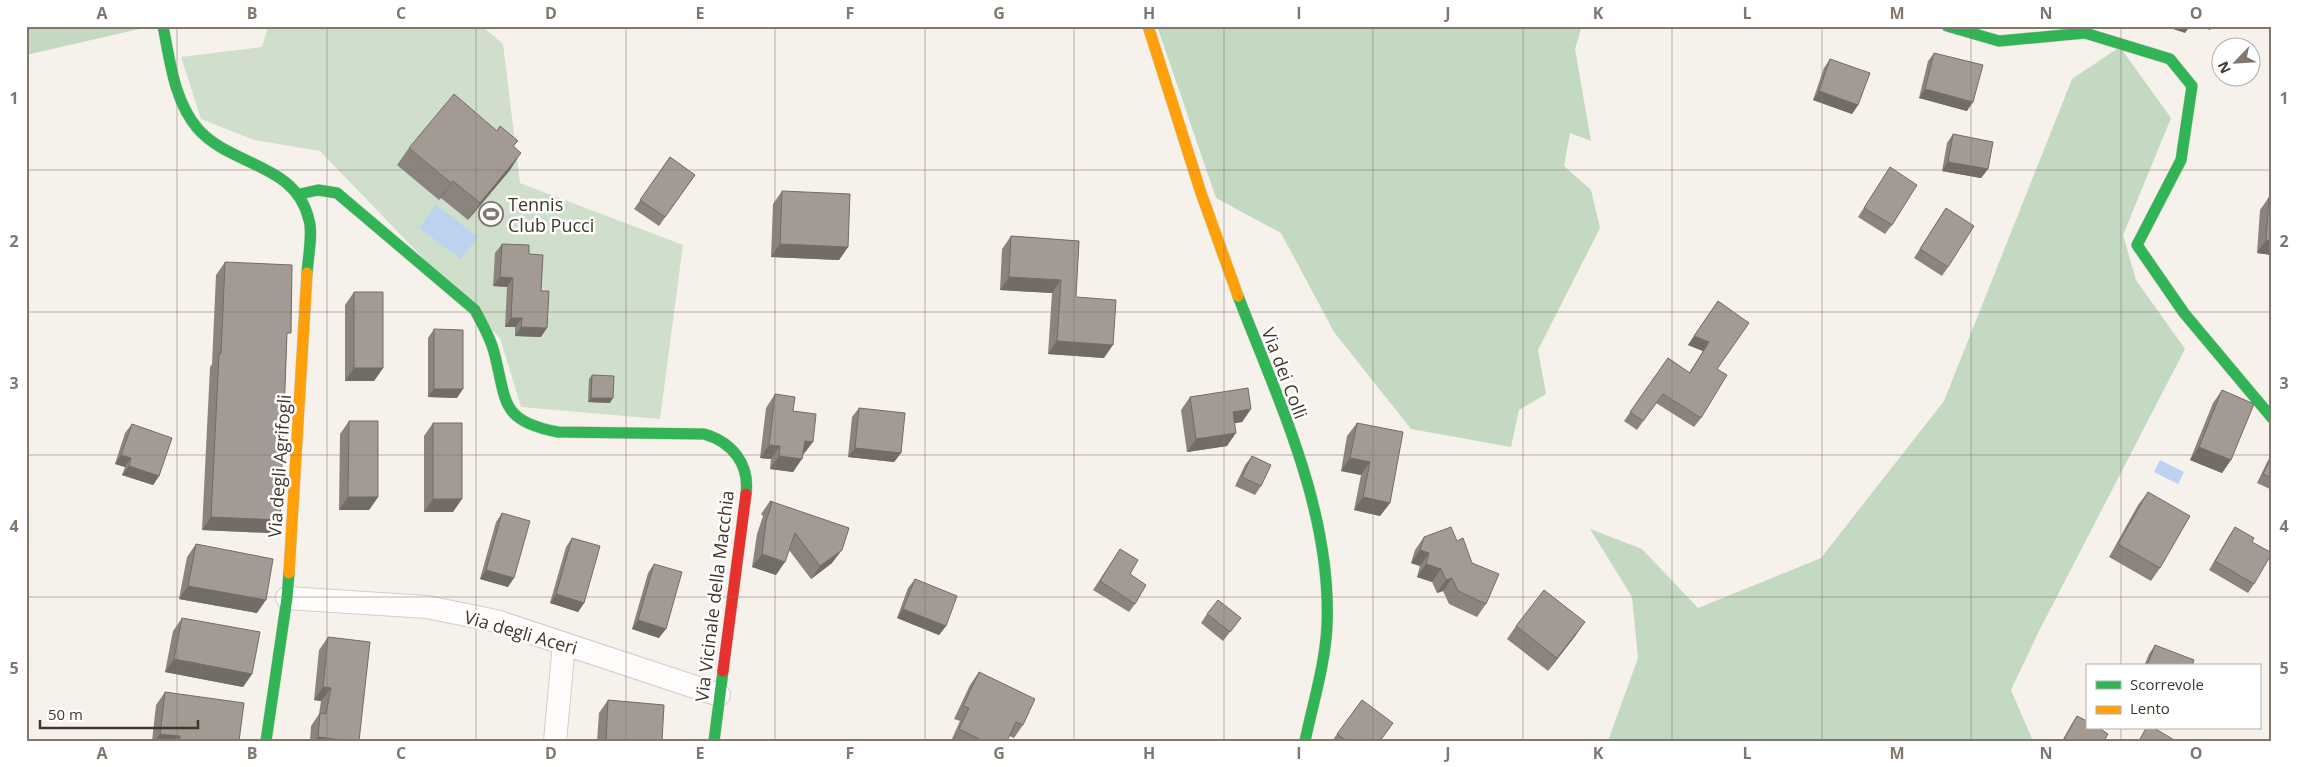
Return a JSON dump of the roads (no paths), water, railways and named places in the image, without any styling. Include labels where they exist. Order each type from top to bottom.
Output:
[{"type":"street","points":[[163,26],[178,94],[189,117],[200,131],[229,154],[278,174],[300,194]]},
{"type":"street","name":"Via dei Colli","points":[[1148,26],[1193,171],[1302,468],[1318,524],[1325,573],[1327,621],[1318,684],[1305,741]]},
{"type":"street","points":[[1947,26],[1999,41],[2085,33],[2170,59],[2192,86],[2181,160],[2138,245],[2184,313],[2272,418]]},
{"type":"street","name":"Via Vicinale della Macchia","points":[[300,194],[312,189],[324,189],[337,193],[475,310],[488,333],[503,398],[512,413],[525,424],[540,430],[558,432],[704,434],[719,439],[737,453],[746,473],[747,488],[718,695],[714,741]]},
{"type":"street","name":"Via degli Agrifogli","points":[[266,741],[287,598],[310,230],[308,212],[300,194]]},
{"type":"street","name":"Via degli Aceri","points":[[287,598],[427,607],[496,621],[718,695]]},
{"type":"street","points":[[556,741],[564,644]]},
{"type":"water","points":[[436,205],[478,237],[461,259],[419,228]]},
{"type":"water","points":[[2160,460],[2184,472],[2178,484],[2154,472]]},
{"type":"place","name":"Tennis Club Pucci","points":[[491,214]]}]
